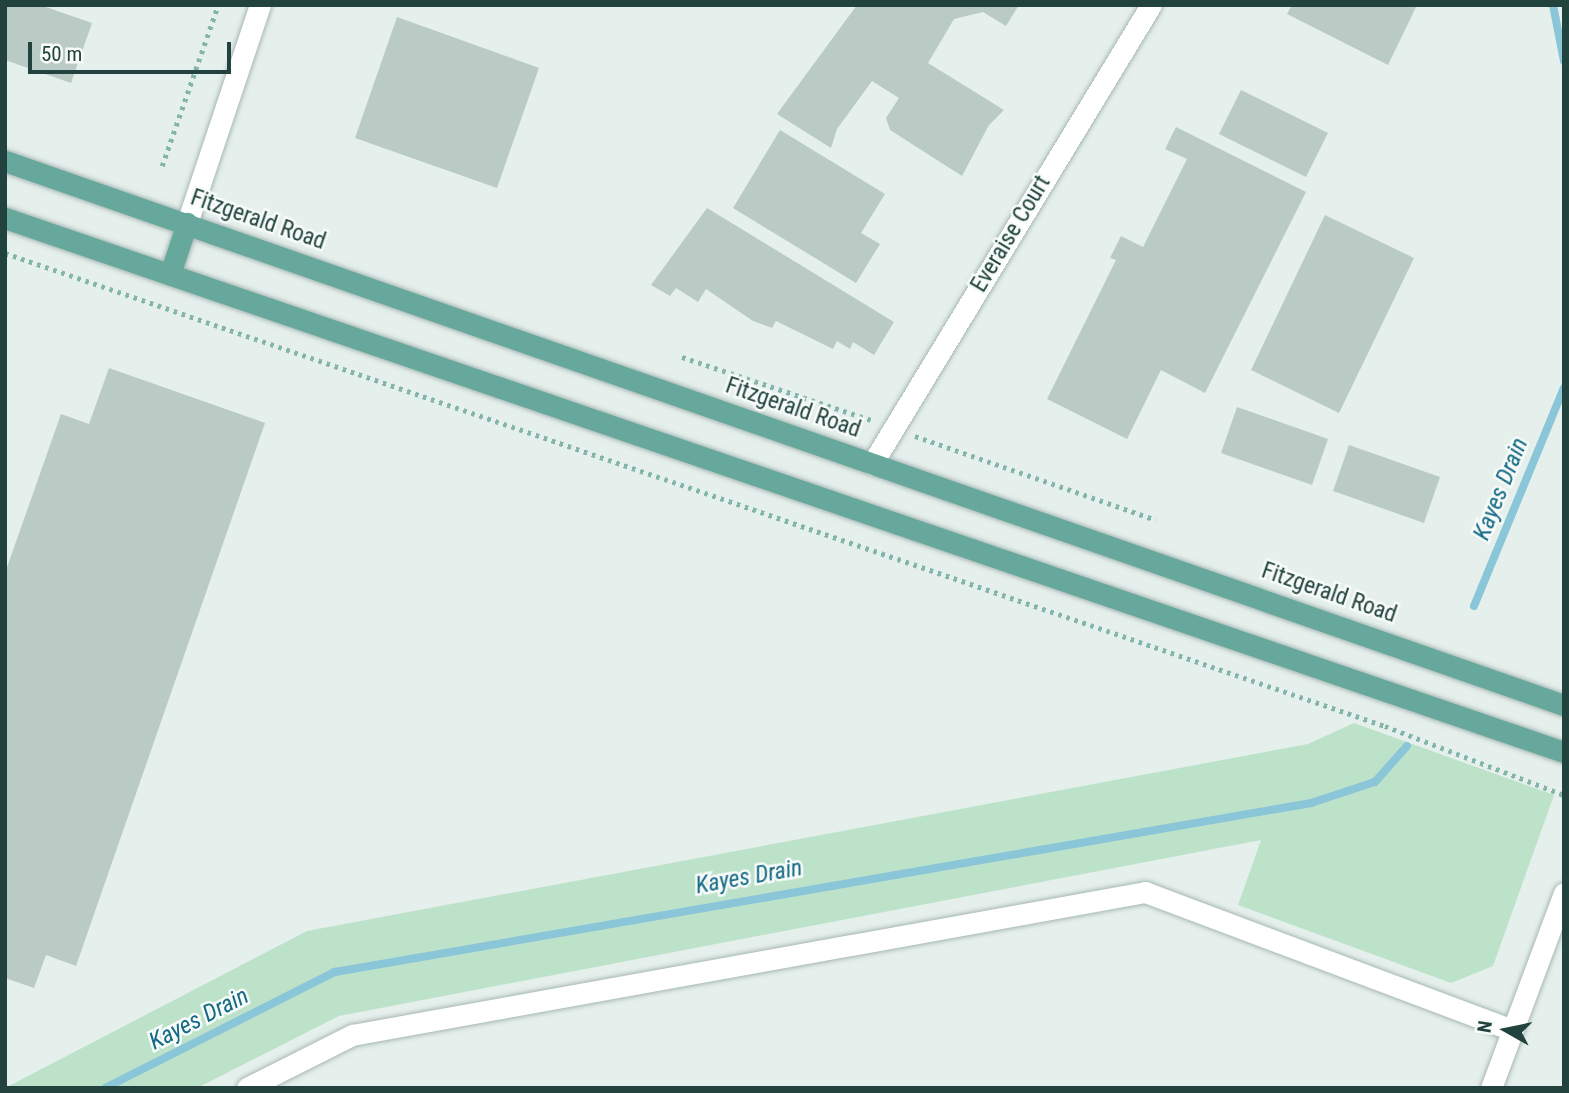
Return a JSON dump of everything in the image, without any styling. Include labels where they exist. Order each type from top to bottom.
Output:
[{"type":"main road","name":"Fitzgerald Road","points":[[5,161],[1564,705]]},
{"type":"main road","points":[[5,218],[1564,752]]},
{"type":"main road","points":[[170,274],[187,223]]},
{"type":"street","points":[[187,223],[260,5]]},
{"type":"street","name":"Everaise Court","points":[[872,464],[1151,5]]},
{"type":"street","points":[[247,1088],[352,1035],[1145,892],[1512,1030]]},
{"type":"street","points":[[1491,1088],[1564,893]]},
{"type":"path","points":[[162,166],[218,5]]},
{"type":"path","points":[[5,253],[1385,726],[1564,795]]},
{"type":"green space","points":[[1354,723],[1554,795],[1493,966],[1451,983],[1238,905],[1261,840],[339,1016],[197,1088],[5,1088],[307,931],[1308,744]]},
{"type":"building","points":[[5,5],[40,5],[92,23],[71,83],[5,60]]},
{"type":"building","points":[[857,5],[1019,5],[1006,26],[983,12],[954,19],[928,63],[1004,110],[989,125],[962,176],[890,130],[886,118],[899,98],[872,81],[837,129],[831,148],[777,114]]},
{"type":"building","points":[[1292,5],[1417,5],[1388,65],[1287,14]]},
{"type":"building","points":[[397,17],[539,68],[497,188],[355,138]]},
{"type":"building","points":[[1241,90],[1328,133],[1306,177],[1219,134]]},
{"type":"building","points":[[1176,127],[1306,192],[1205,393],[1161,370],[1127,439],[1047,399],[1116,260],[1110,258],[1121,236],[1143,247],[1187,159],[1165,149]]},
{"type":"building","points":[[780,130],[885,194],[861,233],[880,244],[856,283],[733,208]]},
{"type":"building","points":[[707,208],[894,322],[874,355],[853,342],[850,349],[837,341],[833,349],[776,321],[772,328],[753,321],[706,289],[698,302],[676,288],[670,296],[651,285]]},
{"type":"building","points":[[1325,215],[1414,258],[1339,413],[1251,370]]},
{"type":"building","points":[[109,368],[265,423],[76,966],[46,955],[34,988],[5,978],[5,573],[61,414],[89,424]]},
{"type":"building","points":[[1237,407],[1328,439],[1312,485],[1221,453]]},
{"type":"building","points":[[1349,445],[1440,477],[1424,523],[1333,491]]},
{"type":"waterway","name":"Kayes Drain","points":[[1553,5],[1564,61]]},
{"type":"waterway","name":"Kayes Drain","points":[[1474,606],[1564,388]]},
{"type":"waterway","name":"Kayes Drain","points":[[105,1088],[335,972],[1311,803],[1375,782],[1407,746]]}]
